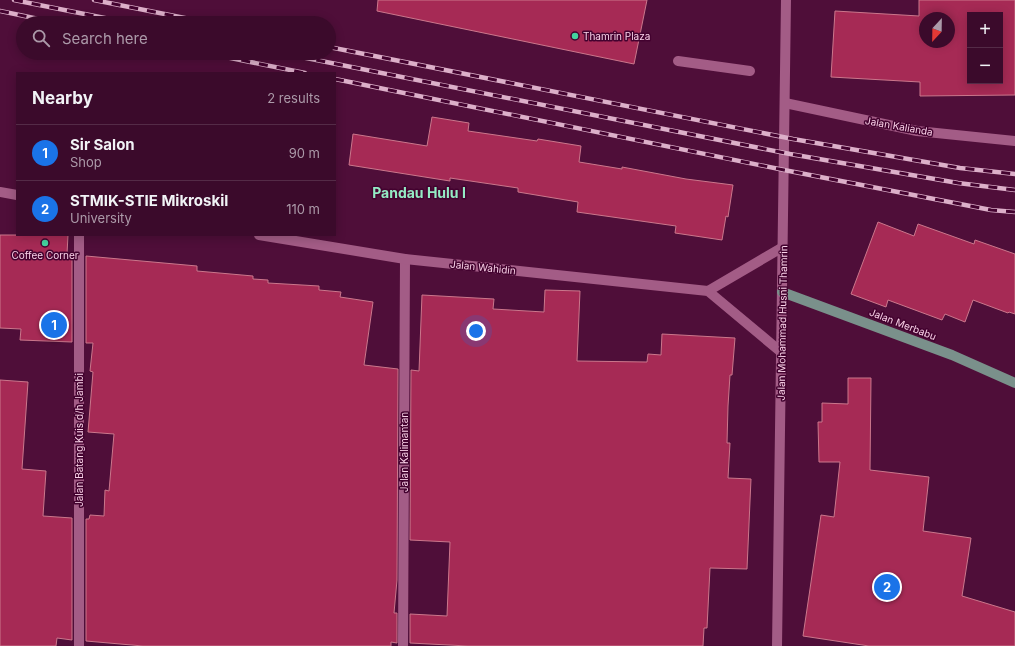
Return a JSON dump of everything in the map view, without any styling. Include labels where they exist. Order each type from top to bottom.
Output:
[{"type":"main road","name":"Jalan Merbabu","points":[[782,292],[952,355],[1015,383]]},
{"type":"street","name":"Jalan Mohammad Husni Thamrin","points":[[777,646],[786,0]]},
{"type":"street","points":[[678,60],[750,71]]},
{"type":"street","name":"Jalan Kalianda","points":[[785,104],[917,131],[1015,140]]},
{"type":"street","points":[[0,192],[16,195]]},
{"type":"street","name":"Jalan Batang Kuis d/h Jambi","points":[[79,646],[80,236]]},
{"type":"street","name":"Jalan Wahidin","points":[[265,236],[405,259],[708,291]]},
{"type":"street","points":[[781,352],[708,291],[783,247]]},
{"type":"street","name":"Jalan Kalimantan","points":[[403,646],[405,259]]},
{"type":"building","points":[[378,0],[647,0],[634,64],[377,11]]},
{"type":"building","points":[[919,0],[1015,0],[1015,95],[920,96],[920,82],[831,77],[835,11],[919,16],[919,48],[955,48],[955,12],[919,12]]},
{"type":"building","points":[[432,117],[469,123],[468,131],[537,141],[538,139],[581,146],[579,162],[622,169],[622,167],[686,179],[733,185],[728,217],[726,216],[722,240],[675,233],[676,226],[577,212],[578,202],[518,192],[518,188],[450,178],[450,181],[349,165],[353,134],[427,146]]},
{"type":"building","points":[[878,222],[914,236],[918,224],[974,244],[975,240],[1015,254],[1015,314],[1008,313],[973,300],[965,322],[945,314],[942,320],[888,300],[886,307],[851,294]]},
{"type":"building","points":[[0,235],[68,236],[67,254],[72,255],[72,342],[20,340],[21,329],[0,328]]},
{"type":"building","points":[[86,256],[197,266],[197,271],[253,276],[253,279],[268,280],[268,283],[319,286],[319,290],[341,292],[340,297],[373,302],[364,365],[398,369],[397,580],[394,613],[397,613],[397,643],[391,642],[391,646],[143,646],[86,641],[86,519],[89,519],[90,515],[104,516],[105,490],[109,491],[114,434],[88,432],[93,372],[90,371],[93,343],[86,343]]},
{"type":"building","points":[[545,290],[580,291],[577,361],[647,362],[648,354],[661,355],[662,334],[735,338],[728,406],[727,443],[730,443],[728,478],[751,479],[747,569],[710,568],[707,628],[704,628],[703,646],[468,646],[410,643],[410,614],[447,616],[450,542],[410,540],[411,370],[419,371],[422,295],[494,299],[493,309],[544,312]]},
{"type":"building","points":[[848,378],[871,378],[870,470],[929,477],[923,531],[971,538],[962,596],[1015,612],[1015,646],[869,646],[803,636],[821,515],[834,517],[840,462],[819,462],[818,422],[822,422],[822,403],[848,404]]},
{"type":"building","points":[[0,380],[28,382],[22,469],[46,471],[43,516],[72,518],[72,640],[57,638],[56,646],[0,646]]},
{"type":"railway","points":[[14,0],[95,16]]},
{"type":"railway","points":[[94,0],[175,16]]},
{"type":"railway","points":[[0,11],[24,16]]},
{"type":"railway","points":[[336,48],[793,139],[960,168],[1015,174]]},
{"type":"railway","points":[[241,60],[300,72]]},
{"type":"railway","points":[[316,60],[790,154],[958,183],[1015,190]]},
{"type":"railway","points":[[336,79],[784,170],[991,210],[1015,212]]},
{"type":"place","name":"Thamrin Plaza","points":[[575,36]]},
{"type":"place","name":"Coffee Corner","points":[[45,243]]},
{"type":"place","name":"Sir Salon","points":[[54,325]]},
{"type":"place","name":"STMIK-STIE Mikroskil","points":[[887,587]]},
{"type":"district","name":"Pandau Hulu I","points":[[419,193]]}]
